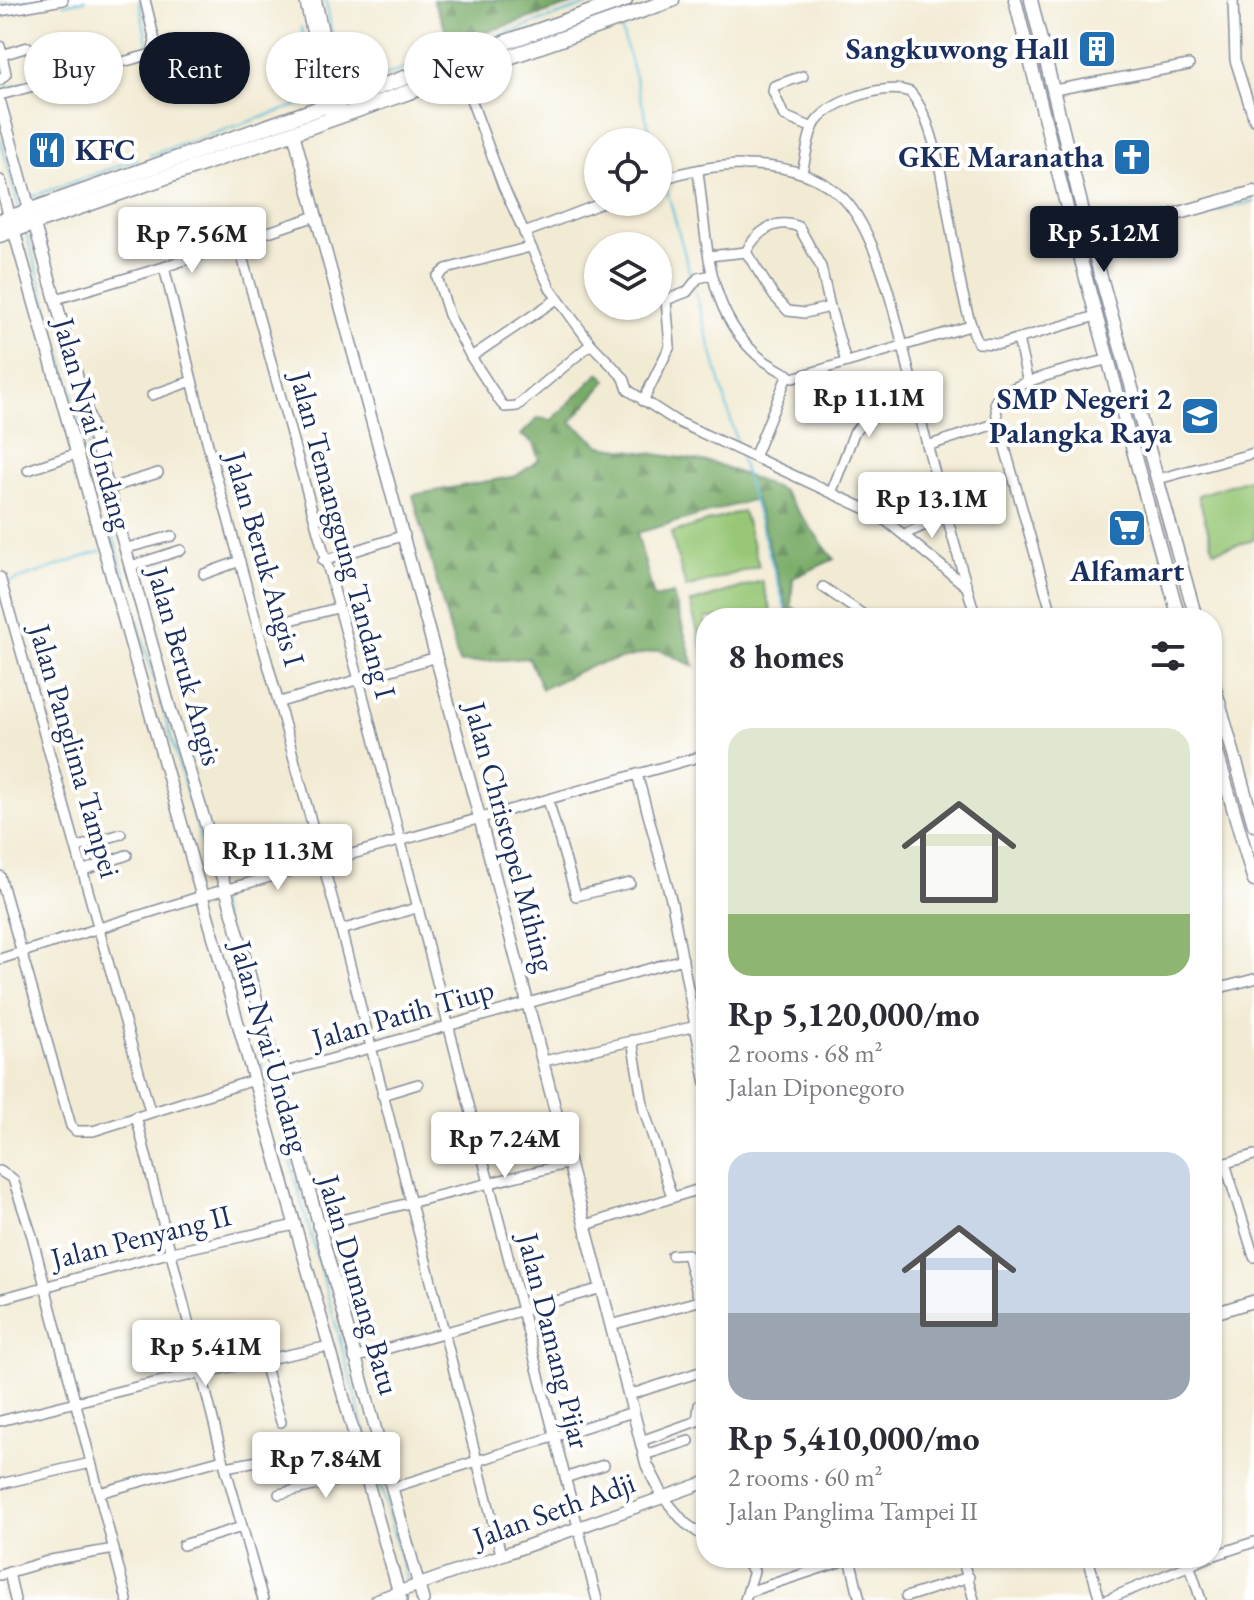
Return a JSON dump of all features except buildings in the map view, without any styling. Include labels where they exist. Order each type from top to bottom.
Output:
[{"type":"highway","points":[[512,45],[625,0]]},
{"type":"highway","points":[[512,49],[672,0]]},
{"type":"highway","points":[[19,220],[404,85]]},
{"type":"highway","points":[[186,162],[293,131],[343,104]]},
{"type":"main road","points":[[306,0],[334,109]]},
{"type":"main road","points":[[315,0],[321,32]]},
{"type":"main road","points":[[1015,0],[1096,316],[1185,608]]},
{"type":"main road","points":[[1031,0],[1090,238],[1158,479],[1186,608]]},
{"type":"main road","points":[[333,104],[334,109]]},
{"type":"main road","points":[[1076,242],[1254,192]]},
{"type":"main road","points":[[1222,712],[1251,801],[1254,825]]},
{"type":"main road","points":[[1222,770],[1254,881]]},
{"type":"street","points":[[0,11],[63,0]]},
{"type":"street","points":[[0,95],[152,54],[155,41],[145,0]]},
{"type":"street","points":[[1233,0],[1235,60],[1254,120]]},
{"type":"street","points":[[0,80],[6,74],[1,50],[24,47]]},
{"type":"street","points":[[1054,90],[1189,65]]},
{"type":"street","points":[[803,76],[774,86],[773,91],[784,116],[813,128]]},
{"type":"street","points":[[802,171],[813,128],[837,106],[882,91],[902,89],[917,100],[937,160],[956,270],[970,326],[978,343],[984,346],[1018,339],[1096,316]]},
{"type":"street","points":[[0,103],[24,190],[19,220]]},
{"type":"street","points":[[473,104],[530,247],[557,299],[591,344],[624,378],[628,390],[676,421],[832,491],[905,534],[967,587]]},
{"type":"street","name":"Jalan Christopel Mihing","points":[[293,131],[405,535],[644,1455],[663,1497],[696,1531]]},
{"type":"street","points":[[672,178],[738,167],[802,171],[835,191],[863,223],[902,346],[973,608]]},
{"type":"street","points":[[698,172],[712,275],[720,303],[738,336],[763,361],[793,378],[970,326]]},
{"type":"street","points":[[0,181],[19,220]]},
{"type":"street","points":[[524,233],[584,210]]},
{"type":"street","points":[[56,299],[316,216]]},
{"type":"street","name":"Jalan Beruk Angis","points":[[19,220],[56,299],[224,890]]},
{"type":"street","name":"Jalan Nyai Undang","points":[[19,220],[103,548],[400,1595]]},
{"type":"street","points":[[746,252],[753,238],[768,227],[785,223],[799,227],[821,267],[846,362]]},
{"type":"street","name":"Jalan Temanggung Tandang I","points":[[238,242],[323,561],[359,680],[398,842]]},
{"type":"street","points":[[530,247],[446,269],[437,277],[449,315],[471,357],[501,403],[511,408],[591,344]]},
{"type":"street","points":[[709,256],[746,252]]},
{"type":"street","points":[[746,252],[774,296],[788,311],[805,313],[830,307]]},
{"type":"street","name":"Jalan Beruk Angis I","points":[[164,267],[240,561],[341,930],[501,1554]]},
{"type":"street","points":[[643,401],[670,346],[665,302],[687,292],[698,278],[712,275]]},
{"type":"street","points":[[471,357],[557,299]]},
{"type":"street","points":[[1018,339],[1028,383]]},
{"type":"street","points":[[1050,608],[998,423],[995,402],[998,396],[1028,383],[1109,359]]},
{"type":"street","points":[[751,454],[788,374]]},
{"type":"street","points":[[152,395],[192,381]]},
{"type":"street","points":[[832,491],[854,433],[862,423],[875,417],[869,397]]},
{"type":"street","points":[[927,446],[998,423]]},
{"type":"street","points":[[28,470],[78,453]]},
{"type":"street","points":[[1158,479],[1254,453]]},
{"type":"street","points":[[110,488],[158,473]]},
{"type":"street","points":[[905,534],[946,516]]},
{"type":"street","points":[[339,521],[348,553]]},
{"type":"street","points":[[323,561],[405,535]]},
{"type":"street","points":[[127,548],[172,536]]},
{"type":"street","points":[[131,566],[181,550]]},
{"type":"street","points":[[204,574],[240,561]]},
{"type":"street","name":"Jalan Panglima Tampei","points":[[1,581],[150,1111]]},
{"type":"street","points":[[823,587],[853,608]]},
{"type":"street","points":[[291,620],[337,608]]},
{"type":"street","points":[[280,702],[437,657]]},
{"type":"street","points":[[0,959],[224,890],[696,759]]},
{"type":"street","points":[[637,774],[683,959],[696,1043]]},
{"type":"street","points":[[548,800],[576,896],[630,883]]},
{"type":"street","points":[[78,847],[121,834]]},
{"type":"street","name":"Jalan Damang Pijar","points":[[398,842],[597,1600]]},
{"type":"street","points":[[84,870],[127,855]]},
{"type":"street","points":[[0,876],[71,1126],[83,1133],[254,1080]]},
{"type":"street","name":"Jalan Dumang Batu","points":[[224,890],[423,1600]]},
{"type":"street","points":[[341,930],[416,908]]},
{"type":"street","name":"Jalan Patih Tiup","points":[[275,1075],[683,959]]},
{"type":"street","points":[[1222,987],[1254,979]]},
{"type":"street","points":[[544,1061],[692,1027]]},
{"type":"street","points":[[632,1040],[644,1110],[672,1197]]},
{"type":"street","points":[[382,1095],[418,1084]]},
{"type":"street","points":[[136,1116],[224,1463],[263,1600]]},
{"type":"street","points":[[1222,1164],[1254,1155]]},
{"type":"street","points":[[317,1226],[570,1163]]},
{"type":"street","points":[[1225,1163],[1254,1257]]},
{"type":"street","points":[[0,1171],[13,1179],[76,1401],[127,1600]]},
{"type":"street","points":[[586,1225],[696,1190]]},
{"type":"street","name":"Jalan Penyang II","points":[[0,1299],[172,1252],[295,1225]]},
{"type":"street","points":[[672,1255],[684,1252],[689,1257],[696,1280]]},
{"type":"street","points":[[354,1358],[602,1288]]},
{"type":"street","points":[[1222,1311],[1254,1301]]},
{"type":"street","points":[[611,1325],[696,1302]]},
{"type":"street","points":[[0,1421],[202,1372],[330,1346]]},
{"type":"street","points":[[263,1360],[281,1422]]},
{"type":"street","points":[[629,1395],[696,1373]]},
{"type":"street","points":[[391,1488],[633,1412]]},
{"type":"street","points":[[641,1441],[696,1421]]},
{"type":"street","points":[[644,1455],[689,1441]]},
{"type":"street","points":[[99,1493],[224,1463],[356,1442]]},
{"type":"street","points":[[0,1484],[91,1463]]},
{"type":"street","points":[[565,1478],[604,1465]]},
{"type":"street","points":[[279,1494],[365,1474]]},
{"type":"street","name":"Jalan Seth Adji","points":[[400,1595],[501,1554],[696,1485]]},
{"type":"street","points":[[183,1545],[242,1527]]},
{"type":"street","points":[[1222,1553],[1254,1542]]},
{"type":"street","points":[[15,1600],[5,1574],[114,1549]]},
{"type":"street","points":[[746,1596],[754,1571],[751,1568]]},
{"type":"street","points":[[731,1600],[823,1568]]},
{"type":"street","points":[[853,1568],[860,1600]]},
{"type":"street","points":[[966,1568],[974,1600]]},
{"type":"street","points":[[1092,1568],[1106,1599],[1173,1568]]},
{"type":"street","points":[[1190,1568],[1201,1600]]},
{"type":"street","points":[[906,1597],[969,1577]]},
{"type":"street","points":[[376,1600],[400,1595]]},
{"type":"green space","points":[[433,0],[586,0],[486,32],[447,32]]},
{"type":"green space","points":[[599,373],[607,380],[571,422],[601,446],[714,463],[782,490],[834,559],[793,578],[791,606],[794,608],[787,608],[755,499],[637,533],[654,598],[673,594],[694,666],[659,650],[590,666],[542,689],[529,658],[459,663],[413,495],[516,476],[539,460],[533,443],[521,435],[538,418],[552,420]]},
{"type":"green space","points":[[1254,477],[1254,540],[1214,551],[1198,495]]},
{"type":"green space","points":[[743,511],[759,566],[686,588],[671,533]]},
{"type":"green space","points":[[762,581],[770,608],[696,608],[696,625],[690,603]]},
{"type":"waterway","points":[[0,5],[28,0]]},
{"type":"waterway","points":[[63,4],[85,0]]},
{"type":"waterway","points":[[0,90],[148,48],[139,0]]},
{"type":"waterway","points":[[326,0],[332,32]]},
{"type":"waterway","points":[[388,74],[601,0]]},
{"type":"waterway","points":[[620,24],[649,128]]},
{"type":"waterway","points":[[150,155],[316,99],[319,94],[301,27]]},
{"type":"waterway","points":[[0,138],[19,207]]},
{"type":"waterway","points":[[30,197],[138,159]]},
{"type":"waterway","points":[[1105,242],[1254,201]]},
{"type":"waterway","points":[[672,208],[692,281]]},
{"type":"waterway","points":[[26,232],[214,887]]},
{"type":"waterway","points":[[695,291],[738,446]]},
{"type":"waterway","points":[[740,456],[785,608]]},
{"type":"waterway","points":[[5,584],[101,551]]},
{"type":"waterway","points":[[217,897],[408,1585]]},
{"type":"place","name":"Sangkuwong Hall","points":[[1097,49]]},
{"type":"place","name":"KFC","points":[[47,150]]},
{"type":"place","name":"GKE Maranatha","points":[[1132,157]]},
{"type":"place","name":"SMP Negeri 2 Palangka Raya","points":[[1200,416]]},
{"type":"place","name":"Alfamart","points":[[1127,528]]}]
